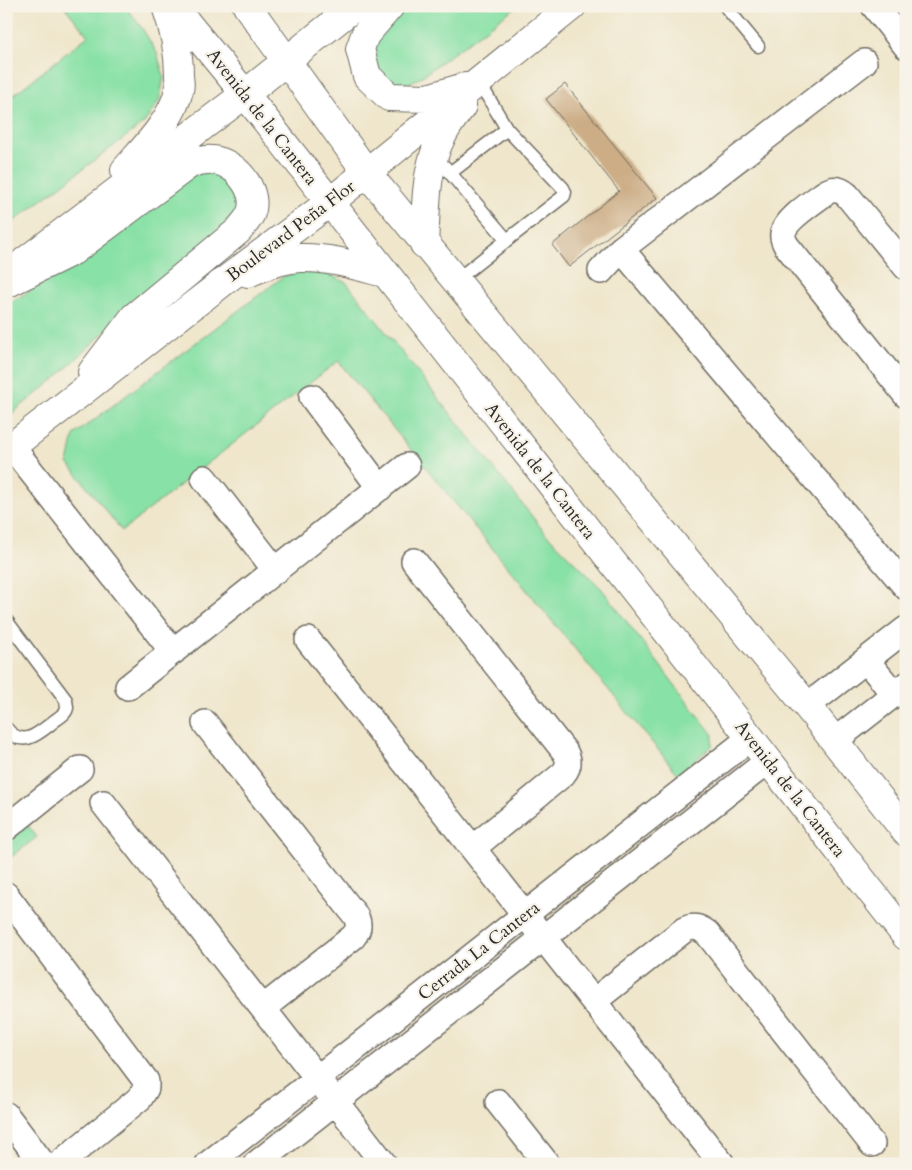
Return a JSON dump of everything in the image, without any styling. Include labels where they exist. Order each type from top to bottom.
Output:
[{"type":"main road","points":[[98,205],[169,115],[180,89],[179,59],[173,27],[166,6]]},
{"type":"main road","name":"Avenida de la Cantera","points":[[173,6],[245,94],[906,936]]},
{"type":"main road","points":[[247,6],[367,173],[807,706],[906,832]]},
{"type":"main road","points":[[6,276],[245,94],[355,6]]},
{"type":"main road","points":[[390,6],[365,35],[360,49],[367,76],[389,97],[428,98],[479,82]]},
{"type":"main road","name":"Boulevard Peña Flor","points":[[9,449],[367,173],[572,6]]},
{"type":"main road","points":[[424,244],[430,172],[442,164],[452,119],[479,82]]},
{"type":"main road","points":[[6,284],[73,251],[191,163],[207,160],[219,161],[232,168],[244,179],[250,190],[252,202],[250,215],[238,231],[134,317],[68,403]]},
{"type":"main road","points":[[207,295],[264,266],[300,258],[339,262],[384,273]]},
{"type":"street","points":[[874,6],[906,46]]},
{"type":"street","points":[[601,271],[621,249],[864,62]]},
{"type":"street","points":[[906,267],[847,195],[836,190],[824,193],[788,222],[783,233],[786,245],[906,395]]},
{"type":"street","points":[[621,249],[906,587]]},
{"type":"street","points":[[312,397],[380,488]]},
{"type":"street","points":[[9,449],[173,652]]},
{"type":"street","points":[[128,687],[407,466]]},
{"type":"street","points":[[204,478],[276,570]]},
{"type":"street","points":[[414,561],[568,758],[569,764],[563,774],[473,848]]},
{"type":"street","points":[[807,706],[906,629]]},
{"type":"street","points":[[308,640],[722,1164]]},
{"type":"street","points":[[834,741],[900,689],[866,660]]},
{"type":"street","points":[[205,723],[358,920],[359,926],[353,937],[263,1008]]},
{"type":"street","name":"Cerrada La Cantera","points":[[208,1164],[750,738]]},
{"type":"street","name":"Cerrada La Cantera","points":[[256,1164],[768,761]]},
{"type":"street","points":[[6,828],[80,769]]},
{"type":"street","points":[[103,803],[384,1164]]},
{"type":"street","points":[[6,896],[146,1081],[146,1088],[140,1098],[59,1164]]},
{"type":"street","points":[[594,1001],[684,930],[689,927],[702,929],[872,1144]]},
{"type":"street","points":[[498,1102],[546,1164]]},
{"type":"street","points":[[6,1115],[43,1164]]},
{"type":"lane","points":[[725,6],[758,46]]},
{"type":"lane","points":[[455,281],[564,196],[565,192],[507,129],[479,82]]},
{"type":"lane","points":[[507,129],[442,164],[507,240]]},
{"type":"lane","points":[[6,620],[66,700],[67,708],[64,714],[33,738],[20,738],[10,733],[6,728]]},
{"type":"green space","points":[[64,6],[125,6],[142,28],[157,53],[164,77],[159,101],[144,123],[6,227],[6,101],[88,36]]},
{"type":"green space","points":[[410,6],[517,6],[421,77],[405,84],[387,83],[371,62],[375,35]]},
{"type":"green space","points":[[213,168],[241,194],[237,216],[114,323],[55,379],[6,418],[6,305],[62,272],[191,176]]},
{"type":"green space","points":[[301,272],[330,275],[346,282],[546,534],[601,588],[713,735],[712,746],[678,774],[338,361],[122,531],[68,463],[74,435],[284,276]]},
{"type":"green space","points":[[6,797],[37,837],[6,861]]},
{"type":"building","points":[[565,84],[657,198],[569,267],[552,245],[619,191],[546,99]]}]
